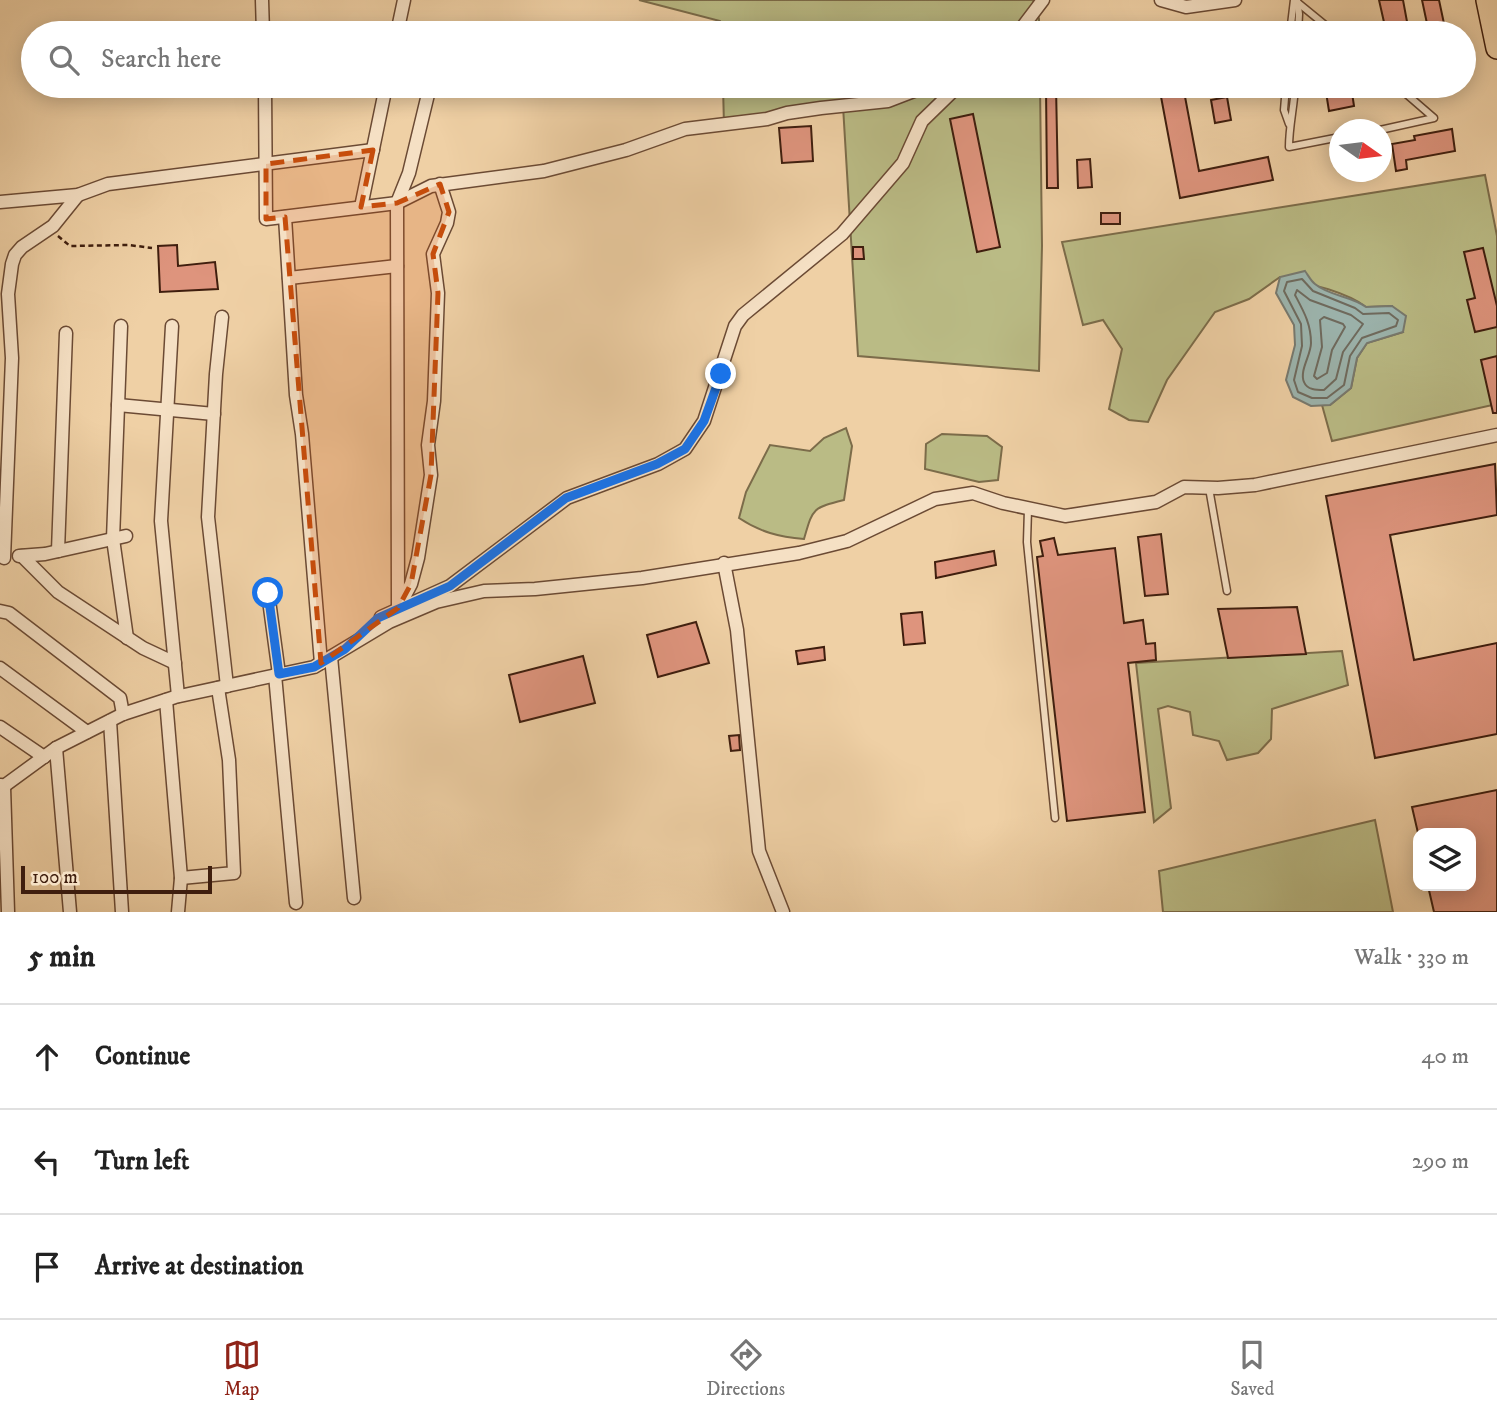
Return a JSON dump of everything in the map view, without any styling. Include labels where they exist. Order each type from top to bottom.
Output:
[{"type":"highway","points":[[1487,0],[1497,48]]},
{"type":"street","points":[[262,0],[263,21]]},
{"type":"street","points":[[400,21],[404,0]]},
{"type":"street","points":[[1027,21],[1043,0]]},
{"type":"street","points":[[1161,0],[1186,7],[1235,0]]},
{"type":"street","points":[[265,98],[266,219],[397,203],[431,186],[544,171],[626,150],[685,129],[896,98]]},
{"type":"street","points":[[361,207],[384,98]]},
{"type":"street","points":[[398,608],[397,203],[409,173],[427,98]]},
{"type":"street","points":[[345,649],[378,618],[450,586],[566,498],[657,464],[685,449],[704,421],[735,326],[743,315],[842,234],[903,163],[922,121],[946,98]]},
{"type":"street","points":[[0,202],[78,195],[108,184],[373,150]]},
{"type":"street","points":[[398,608],[411,584],[418,558],[431,475],[428,445],[434,401],[438,293],[433,254],[449,212],[440,184]]},
{"type":"street","points":[[78,195],[53,226],[22,247],[12,264],[8,294],[12,358],[2,553],[22,556],[126,536]]},
{"type":"street","points":[[285,217],[296,395],[354,898]]},
{"type":"street","points":[[289,278],[397,266]]},
{"type":"street","points":[[181,878],[234,873],[229,761],[208,517],[222,317]]},
{"type":"street","points":[[121,326],[113,539],[128,638]]},
{"type":"street","points":[[172,326],[161,522],[175,663],[172,698],[181,878],[178,912]]},
{"type":"street","points":[[58,551],[66,333]]},
{"type":"street","points":[[118,405],[214,414]]},
{"type":"street","points":[[8,912],[1,787],[56,748],[123,714],[172,698],[314,667],[389,622],[436,602],[484,592],[642,578],[799,553],[847,541],[935,499],[973,493],[1003,503],[1065,516],[1156,502],[1184,487],[1255,485],[1497,435]]},
{"type":"street","points":[[22,556],[58,592],[143,649],[175,663]]},
{"type":"street","points":[[724,563],[737,630],[759,851],[783,912]]},
{"type":"street","points":[[268,593],[296,904]]},
{"type":"street","points":[[0,611],[9,613],[120,698],[123,714]]},
{"type":"street","points":[[0,668],[87,732]]},
{"type":"street","points":[[110,721],[122,912]]},
{"type":"street","points":[[0,727],[44,757]]},
{"type":"street","points":[[56,748],[70,912]]},
{"type":"lane","points":[[1292,21],[1296,1]]},
{"type":"lane","points":[[1296,1],[1299,21]]},
{"type":"lane","points":[[1296,1],[1320,21]]},
{"type":"lane","points":[[1285,98],[1289,147],[1329,139]]},
{"type":"lane","points":[[1289,124],[1294,113],[1295,98]]},
{"type":"lane","points":[[1392,127],[1434,118],[1411,98]]},
{"type":"lane","points":[[1209,488],[1227,591]]},
{"type":"lane","points":[[1028,509],[1027,542],[1055,818]]},
{"type":"path","points":[[53,226],[62,242],[70,246],[129,245],[152,248]]},
{"type":"highlighted area","points":[[373,150],[361,207],[397,203],[440,184],[449,212],[433,254],[438,293],[431,475],[411,584],[398,608],[321,663],[285,217],[266,219],[266,164]]},
{"type":"green space","points":[[639,0],[1033,0],[1039,19],[1039,21],[720,21]]},
{"type":"green space","points":[[723,98],[1040,98],[1042,246],[1039,371],[858,356],[843,106],[724,125]]},
{"type":"green space","points":[[1485,175],[1497,236],[1497,404],[1332,441],[1322,405],[1330,405],[1351,388],[1357,358],[1367,343],[1403,332],[1392,306],[1366,307],[1336,292],[1280,277],[1249,299],[1215,312],[1167,380],[1148,422],[1129,420],[1109,409],[1122,349],[1103,320],[1083,325],[1062,242]]},
{"type":"green space","points":[[846,428],[852,446],[844,500],[815,511],[804,539],[770,533],[739,518],[746,492],[770,445],[810,451],[824,438]]},
{"type":"green space","points":[[942,434],[987,436],[1002,447],[998,480],[979,482],[925,469],[926,444]]},
{"type":"green space","points":[[1342,651],[1348,685],[1272,709],[1271,739],[1258,753],[1227,760],[1219,741],[1193,735],[1190,712],[1168,706],[1158,709],[1171,808],[1154,822],[1136,663]]},
{"type":"green space","points":[[1375,820],[1393,912],[1163,912],[1159,871]]},
{"type":"water","points":[[1305,271],[1314,283],[1327,291],[1366,307],[1392,306],[1406,316],[1403,332],[1367,343],[1357,358],[1351,388],[1330,405],[1311,406],[1293,397],[1286,380],[1295,345],[1294,325],[1276,293],[1280,277]]},
{"type":"building","points":[[1379,0],[1403,0],[1407,21],[1384,21]]},
{"type":"building","points":[[1422,0],[1439,0],[1443,21],[1426,21]]},
{"type":"building","points":[[1046,98],[1056,98],[1058,188],[1047,188]]},
{"type":"building","points":[[1161,98],[1185,98],[1199,171],[1268,157],[1273,180],[1180,198]]},
{"type":"building","points":[[1227,98],[1231,120],[1215,123],[1211,100]]},
{"type":"building","points":[[1327,98],[1353,98],[1354,106],[1329,111]]},
{"type":"building","points":[[973,114],[1000,247],[977,252],[950,119]]},
{"type":"building","points":[[811,126],[813,161],[782,163],[779,128]]},
{"type":"building","points":[[1452,129],[1455,151],[1406,160],[1407,169],[1396,171],[1392,144],[1415,140],[1414,136]]},
{"type":"building","points":[[1090,159],[1092,187],[1078,188],[1077,160]]},
{"type":"building","points":[[1101,213],[1120,213],[1120,224],[1101,224]]},
{"type":"building","points":[[177,245],[178,266],[215,262],[218,289],[160,292],[158,246]]},
{"type":"building","points":[[853,247],[863,247],[864,259],[853,259]]},
{"type":"building","points":[[1483,248],[1497,306],[1497,327],[1475,332],[1467,300],[1475,298],[1464,252]]},
{"type":"building","points":[[1497,356],[1497,413],[1493,413],[1481,360]]},
{"type":"building","points":[[1495,464],[1497,515],[1390,535],[1414,660],[1497,643],[1497,734],[1375,758],[1326,496]]},
{"type":"building","points":[[1161,534],[1168,594],[1145,596],[1138,537]]},
{"type":"building","points":[[1054,538],[1058,555],[1115,548],[1124,623],[1143,620],[1146,644],[1155,643],[1156,660],[1128,663],[1145,812],[1067,821],[1037,557],[1043,556],[1040,541]]},
{"type":"building","points":[[994,551],[996,565],[936,578],[935,562]]},
{"type":"building","points":[[1297,607],[1306,654],[1228,658],[1218,609]]},
{"type":"building","points":[[922,612],[925,643],[904,645],[901,614]]},
{"type":"building","points":[[696,622],[709,663],[658,677],[647,635]]},
{"type":"building","points":[[824,647],[825,660],[798,664],[796,651]]},
{"type":"building","points":[[583,656],[595,703],[520,722],[509,675]]},
{"type":"building","points":[[739,735],[740,750],[731,751],[729,736]]},
{"type":"building","points":[[1497,790],[1497,912],[1434,912],[1429,891],[1476,891],[1476,828],[1417,828],[1412,807]]},
{"type":"route","points":[[268,593],[279,674],[314,667],[345,649],[378,618],[450,586],[566,498],[657,464],[685,449],[704,421],[721,374]]}]
